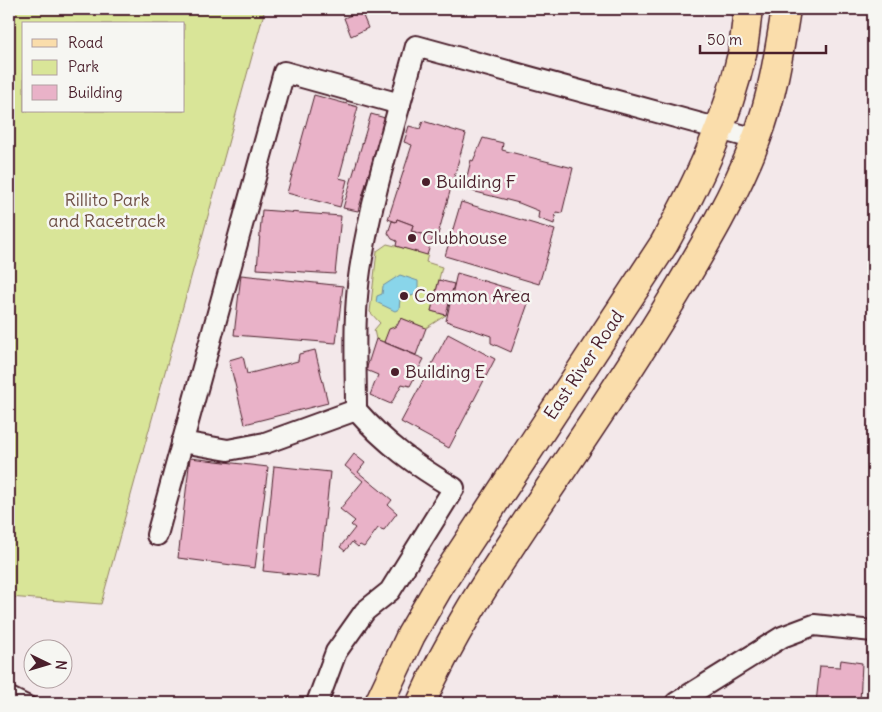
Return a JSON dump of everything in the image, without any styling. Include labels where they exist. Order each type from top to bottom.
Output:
[{"type":"main road","name":"East River Road","points":[[379,703],[411,636],[440,585],[664,244],[692,193],[719,130],[742,54],[748,9]]},
{"type":"main road","points":[[420,703],[436,668],[478,594],[620,383],[701,253],[741,176],[756,138],[770,90],[786,9]]},
{"type":"street","points":[[317,703],[336,652],[365,611],[390,591],[454,488],[400,454],[376,433],[356,410],[356,328],[360,272],[376,186],[416,46],[719,130],[756,138]]},
{"type":"street","points":[[157,535],[284,72],[400,104]]},
{"type":"street","points":[[182,442],[228,450],[240,448],[265,443],[356,410]]},
{"type":"street","points":[[676,703],[782,637],[798,631],[814,626],[873,630]]},
{"type":"lane","points":[[9,692],[31,703]]},
{"type":"green space","name":"Rillito Park and Racetrack","points":[[9,9],[265,9],[101,604],[9,597]]},
{"type":"green space","name":"Common Area","points":[[387,244],[428,254],[426,262],[442,267],[431,311],[446,315],[426,328],[401,318],[384,342],[376,339],[374,330],[380,323],[370,312],[377,251]]},
{"type":"water","points":[[400,275],[418,281],[418,294],[400,299],[399,309],[395,311],[376,302],[377,296],[382,294],[383,286]]},
{"type":"building","points":[[361,11],[368,28],[351,36],[344,18]]},
{"type":"building","points":[[314,95],[358,107],[339,178],[347,180],[340,207],[287,193]]},
{"type":"building","points":[[371,114],[385,118],[358,211],[343,208]]},
{"type":"building","name":"Building F","points":[[423,121],[466,134],[437,238],[411,231],[413,225],[397,219],[396,222],[388,219],[412,145],[404,142],[409,126],[420,129]]},
{"type":"building","points":[[483,138],[503,143],[502,150],[573,168],[562,213],[556,212],[554,224],[538,218],[539,211],[519,203],[464,189],[471,160],[473,161]]},
{"type":"building","points":[[461,202],[555,230],[539,284],[445,256]]},
{"type":"building","points":[[262,210],[341,216],[335,274],[257,269]]},
{"type":"building","name":"Clubhouse","points":[[397,219],[413,225],[411,231],[433,237],[427,255],[396,246],[397,241],[392,239],[388,233],[392,221],[396,222]]},
{"type":"building","points":[[457,273],[531,295],[511,352],[491,343],[491,336],[446,321]]},
{"type":"building","points":[[241,275],[343,286],[336,343],[234,335]]},
{"type":"building","points":[[439,280],[454,284],[446,315],[431,311]]},
{"type":"building","points":[[401,318],[426,328],[416,355],[384,342],[389,329],[397,326]]},
{"type":"building","points":[[448,334],[495,359],[449,448],[401,422]]},
{"type":"building","name":"Building E","points":[[376,339],[424,359],[410,386],[402,384],[391,404],[370,395],[378,375],[366,370]]},
{"type":"building","points":[[315,350],[328,403],[245,424],[229,360],[243,356],[247,374],[298,361],[299,354]]},
{"type":"building","points":[[354,454],[365,463],[358,472],[392,500],[388,505],[397,513],[384,530],[378,528],[364,547],[360,545],[358,547],[352,542],[345,551],[340,547],[355,528],[351,525],[355,521],[340,509],[363,481],[345,466]]},
{"type":"building","points":[[190,458],[268,467],[255,568],[178,558]]},
{"type":"building","points":[[274,466],[330,472],[319,577],[263,571]]},
{"type":"building","points":[[841,660],[862,663],[860,703],[816,703],[820,666],[840,667]]},
{"type":"place","name":"Building F","points":[[426,182]]},
{"type":"place","name":"Clubhouse","points":[[412,238]]},
{"type":"place","name":"Common Area","points":[[404,296]]},
{"type":"place","name":"Building E","points":[[395,372]]}]
